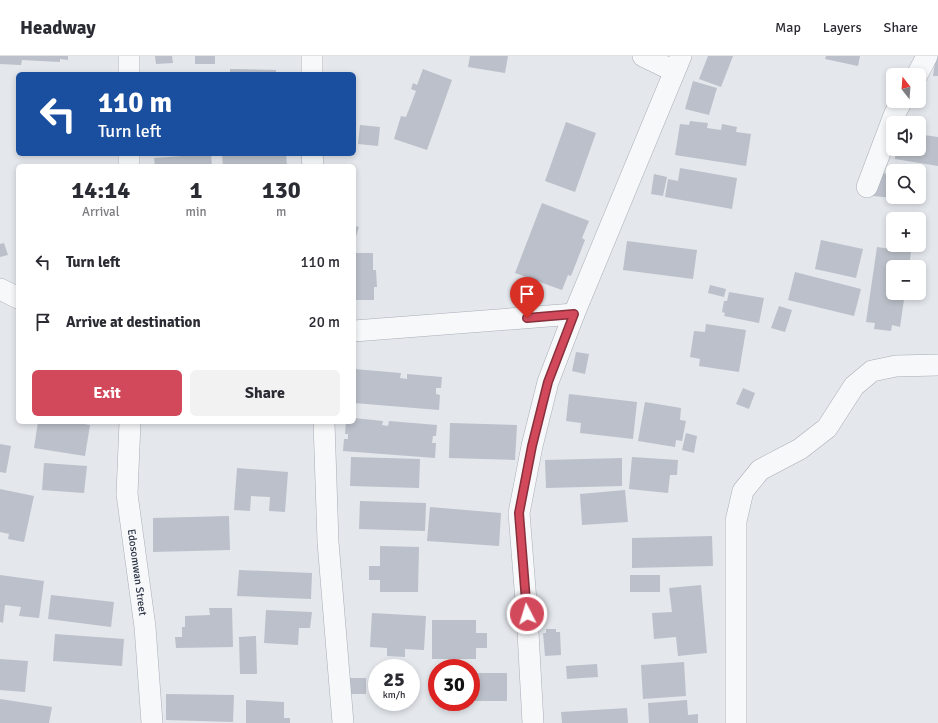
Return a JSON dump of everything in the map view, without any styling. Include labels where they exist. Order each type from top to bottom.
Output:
[{"type":"street","points":[[129,56],[129,72]]},
{"type":"street","points":[[312,56],[312,72]]},
{"type":"street","points":[[533,723],[527,614],[519,513],[532,446],[548,382],[574,314],[677,64],[643,56]]},
{"type":"street","points":[[921,68],[927,56]]},
{"type":"street","points":[[867,187],[898,108]]},
{"type":"street","points":[[0,289],[16,297]]},
{"type":"street","points":[[356,331],[574,314]]},
{"type":"street","points":[[736,723],[736,521],[743,491],[760,470],[800,449],[827,428],[854,386],[872,371],[896,366],[938,365]]},
{"type":"street","name":"Edosomwan Street","points":[[130,424],[127,494],[145,627],[152,723]]},
{"type":"street","points":[[324,424],[328,542],[343,723]]},
{"type":"building","points":[[0,56],[68,56],[68,60],[60,59],[60,62],[22,60],[21,65],[0,64]]},
{"type":"building","points":[[155,56],[172,56],[173,63],[156,64]]},
{"type":"building","points":[[195,56],[215,56],[215,64],[195,64]]},
{"type":"building","points":[[470,56],[508,56],[505,73],[468,67]]},
{"type":"building","points":[[708,56],[733,56],[721,87],[699,79]]},
{"type":"building","points":[[826,56],[860,56],[858,66],[825,59]]},
{"type":"building","points":[[936,56],[938,56],[938,76],[933,76]]},
{"type":"building","points":[[230,69],[276,70],[276,72],[230,72]]},
{"type":"building","points":[[423,69],[452,80],[427,150],[394,139],[401,116],[406,117],[416,91],[411,89],[413,83],[417,85]]},
{"type":"building","points":[[693,81],[717,88],[709,115],[685,109]]},
{"type":"building","points":[[690,121],[708,123],[707,128],[721,130],[722,124],[737,127],[736,132],[751,134],[746,166],[675,155],[680,124],[689,125]]},
{"type":"building","points":[[566,122],[596,133],[575,192],[545,181]]},
{"type":"building","points":[[360,125],[380,127],[378,146],[358,144]]},
{"type":"building","points":[[926,135],[938,137],[938,166],[895,159],[895,156],[926,156]]},
{"type":"building","points":[[211,156],[212,164],[155,164],[154,158]]},
{"type":"building","points":[[222,156],[286,156],[287,164],[223,164]]},
{"type":"building","points":[[680,168],[737,178],[732,209],[665,197],[668,179],[678,181]]},
{"type":"building","points":[[877,173],[886,174],[886,197],[874,196]]},
{"type":"building","points":[[654,174],[667,177],[663,196],[651,194]]},
{"type":"building","points":[[542,203],[589,221],[582,238],[585,240],[571,276],[568,275],[562,290],[515,273]]},
{"type":"building","points":[[356,226],[359,227],[356,237]]},
{"type":"building","points":[[821,240],[863,249],[856,278],[815,269]]},
{"type":"building","points":[[627,241],[697,250],[693,279],[623,270]]},
{"type":"building","points":[[4,243],[8,255],[0,257],[0,244]]},
{"type":"building","points":[[877,247],[886,248],[886,252],[911,252],[910,260],[886,260],[886,300],[904,300],[900,327],[892,325],[891,331],[874,329],[875,323],[866,322]]},
{"type":"building","points":[[356,253],[373,253],[373,270],[376,270],[377,287],[374,287],[374,300],[356,300]]},
{"type":"building","points":[[795,272],[861,289],[854,316],[788,300]]},
{"type":"building","points":[[710,285],[726,289],[724,297],[708,293]]},
{"type":"building","points":[[729,292],[764,298],[759,323],[724,316],[725,313],[722,312],[724,301],[727,301]]},
{"type":"building","points":[[779,306],[792,310],[785,332],[771,328]]},
{"type":"building","points":[[706,324],[746,330],[739,372],[699,366],[700,359],[690,357],[694,331],[705,332]]},
{"type":"building","points":[[576,352],[589,354],[585,374],[572,371]]},
{"type":"building","points":[[356,369],[401,373],[400,378],[407,379],[407,374],[442,377],[441,388],[436,388],[436,394],[440,395],[439,410],[356,403]]},
{"type":"building","points":[[743,388],[755,393],[749,409],[736,404]]},
{"type":"building","points":[[569,394],[637,402],[633,439],[580,433],[581,423],[566,421]]},
{"type":"building","points":[[645,402],[681,408],[680,420],[686,421],[682,441],[676,440],[675,447],[638,441]]},
{"type":"building","points":[[356,418],[383,421],[382,425],[388,426],[389,421],[437,425],[436,436],[433,436],[432,443],[436,443],[435,458],[343,451],[344,439],[348,439],[348,434],[345,434],[346,424],[356,424]]},
{"type":"building","points":[[450,423],[517,425],[515,460],[449,458]]},
{"type":"building","points":[[38,424],[90,425],[85,456],[34,448]]},
{"type":"building","points":[[686,433],[697,436],[694,453],[682,450]]},
{"type":"building","points":[[0,444],[11,446],[6,473],[0,472]]},
{"type":"building","points":[[351,457],[420,459],[419,488],[350,486]]},
{"type":"building","points":[[632,457],[678,460],[677,475],[670,475],[668,493],[629,489]]},
{"type":"building","points":[[622,458],[622,486],[546,488],[545,460]]},
{"type":"building","points":[[44,463],[87,466],[84,493],[42,490]]},
{"type":"building","points":[[237,468],[288,472],[285,512],[269,511],[270,497],[251,496],[250,511],[234,510]]},
{"type":"building","points":[[0,489],[34,496],[24,542],[8,539],[9,534],[0,532]]},
{"type":"building","points":[[625,490],[628,522],[582,525],[580,494]]},
{"type":"building","points":[[360,501],[426,503],[425,531],[359,529]]},
{"type":"building","points":[[430,507],[501,513],[499,546],[427,541]]},
{"type":"building","points":[[229,516],[230,550],[153,552],[153,518]]},
{"type":"building","points":[[712,536],[713,566],[632,568],[632,538]]},
{"type":"building","points":[[380,546],[419,547],[418,592],[380,592],[380,580],[369,580],[369,566],[380,566]]},
{"type":"building","points":[[239,570],[312,573],[311,599],[237,596]]},
{"type":"building","points":[[0,575],[44,581],[39,618],[19,616],[21,607],[5,605],[3,623],[0,622]]},
{"type":"building","points":[[630,575],[660,575],[660,592],[630,592]]},
{"type":"building","points":[[701,585],[707,653],[678,656],[676,637],[654,639],[652,613],[672,612],[669,588]]},
{"type":"building","points":[[51,595],[114,602],[111,627],[48,619]]},
{"type":"building","points":[[209,608],[232,608],[233,647],[176,648],[175,637],[182,637],[182,627],[185,627],[185,616],[210,615]]},
{"type":"building","points":[[266,610],[312,612],[310,628],[299,628],[298,645],[264,643]]},
{"type":"building","points":[[372,613],[426,616],[424,650],[405,649],[405,657],[387,656],[387,648],[370,647]]},
{"type":"building","points":[[432,620],[476,620],[476,633],[487,633],[487,648],[476,648],[476,659],[432,659]]},
{"type":"building","points":[[546,629],[556,629],[556,632],[560,632],[561,655],[545,656],[543,633],[546,633]]},
{"type":"building","points":[[55,634],[124,639],[122,666],[53,661]]},
{"type":"building","points":[[256,636],[257,674],[240,674],[239,637]]},
{"type":"building","points":[[0,659],[28,661],[25,692],[0,690]]},
{"type":"building","points":[[684,662],[686,696],[643,699],[641,665]]},
{"type":"building","points":[[597,664],[598,677],[567,679],[566,666]]},
{"type":"building","points":[[480,673],[507,673],[507,701],[480,701]]},
{"type":"building","points":[[350,678],[366,678],[366,694],[349,694]]},
{"type":"building","points":[[166,694],[234,695],[233,722],[166,720]]},
{"type":"building","points":[[0,699],[52,707],[49,723],[0,723]]},
{"type":"building","points":[[246,700],[284,702],[284,718],[290,718],[290,723],[246,723]]},
{"type":"building","points":[[687,700],[688,715],[698,714],[698,723],[649,723],[648,703]]},
{"type":"building","points":[[627,708],[628,723],[562,723],[561,712]]},
{"type":"route","points":[[527,318],[574,314],[548,382],[532,446],[519,513],[527,614]]}]
